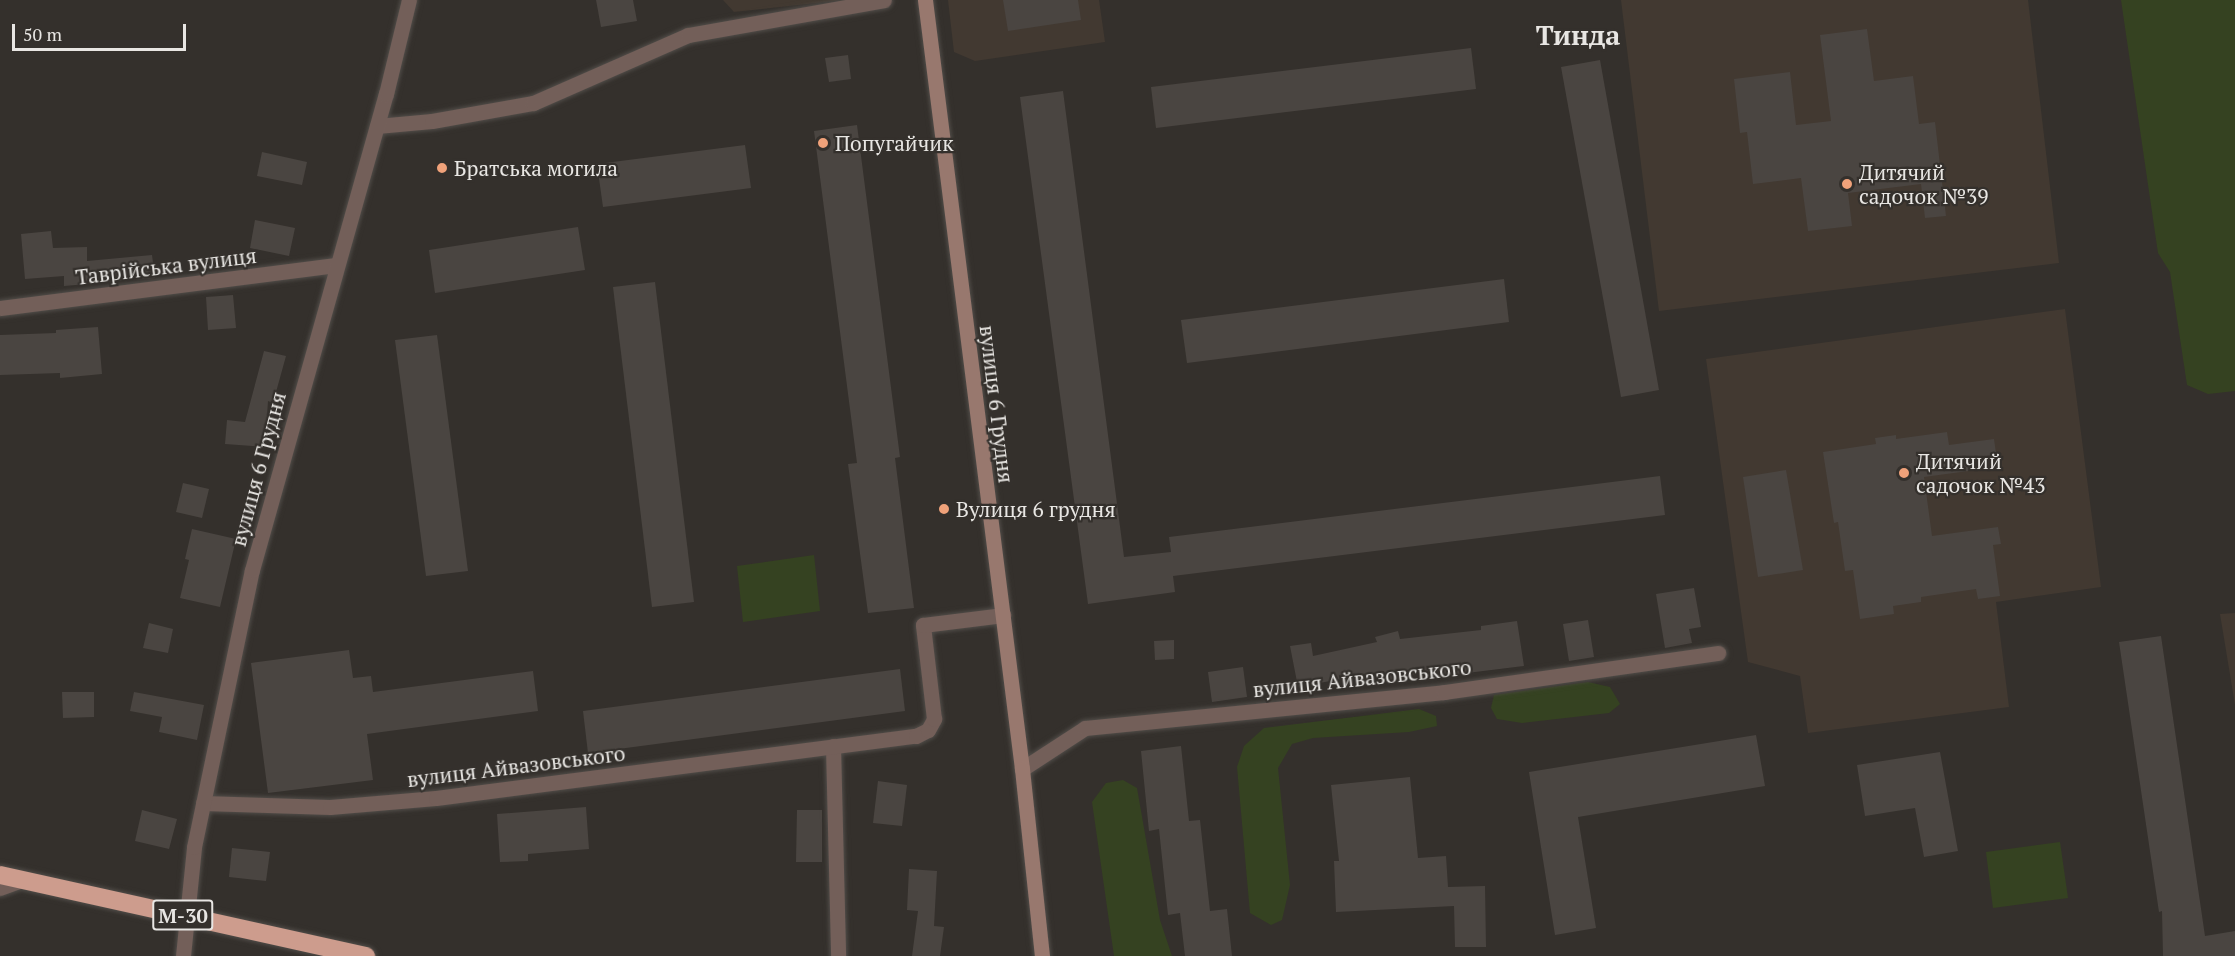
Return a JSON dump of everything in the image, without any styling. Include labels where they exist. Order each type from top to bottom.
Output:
[{"type":"highway","name":"М-30","points":[[0,875],[366,956]]},
{"type":"street","name":"вулиця 6 Грудня","points":[[183,956],[194,847],[252,570],[410,0]]},
{"type":"street","points":[[376,126],[432,121],[533,103],[688,35],[884,0]]},
{"type":"street","name":"вулиця 6 Грудня","points":[[925,0],[1022,769],[1042,956]]},
{"type":"street","name":"Таврійська вулиця","points":[[0,308],[336,265]]},
{"type":"street","name":"вулиця Айвазовського","points":[[203,804],[330,807],[436,798],[916,736],[928,730],[933,719],[923,625],[1003,615]]},
{"type":"street","name":"вулиця Айвазовського","points":[[1022,769],[1085,728],[1444,692],[1718,653]]},
{"type":"street","points":[[832,746],[838,956]]},
{"type":"street","points":[[0,888],[22,880]]},
{"type":"shaded area","points":[[723,0],[843,0],[734,12]]},
{"type":"shaded area","points":[[948,0],[1099,0],[1105,42],[975,61],[954,52]]},
{"type":"shaded area","name":"Дитячий садочок №39","points":[[1621,0],[2028,0],[2059,263],[1659,311]]},
{"type":"shaded area","name":"Дитячий садочок №43","points":[[2065,309],[2101,587],[1996,602],[2009,707],[1808,733],[1800,676],[1748,662],[1706,359]]},
{"type":"shaded area","points":[[2235,613],[2235,705],[2220,614]]},
{"type":"green space","points":[[2121,0],[2235,0],[2235,391],[2208,394],[2187,385],[2170,272],[2158,253]]},
{"type":"green space","points":[[814,555],[820,611],[743,622],[737,566]]},
{"type":"green space","points":[[1588,682],[1610,687],[1620,704],[1609,713],[1522,723],[1497,719],[1491,708],[1494,695]]},
{"type":"green space","points":[[1419,709],[1436,716],[1437,726],[1409,732],[1313,738],[1292,744],[1278,768],[1290,885],[1282,920],[1271,925],[1250,913],[1237,767],[1244,746],[1264,728]]},
{"type":"green space","points":[[1123,780],[1137,788],[1160,920],[1172,956],[1114,956],[1092,802],[1106,783]]},
{"type":"green space","points":[[2060,842],[2068,898],[1993,908],[1986,852]]},
{"type":"building","points":[[596,0],[633,0],[637,21],[601,27]]},
{"type":"building","points":[[1003,0],[1078,0],[1081,20],[1008,31]]},
{"type":"building","points":[[1867,29],[1874,81],[1913,76],[1919,124],[1935,122],[1946,216],[1925,218],[1921,184],[1848,193],[1852,226],[1808,231],[1801,178],[1753,184],[1747,132],[1740,133],[1734,79],[1790,72],[1796,125],[1831,121],[1820,35]]},
{"type":"building","points":[[1471,48],[1476,89],[1156,128],[1151,87]]},
{"type":"building","points":[[848,55],[851,79],[829,82],[825,58]]},
{"type":"building","points":[[1600,60],[1659,390],[1621,397],[1561,67]]},
{"type":"building","points":[[1063,91],[1124,557],[1171,552],[1169,537],[1660,476],[1665,515],[1173,576],[1175,592],[1088,604],[1020,97]]},
{"type":"building","points":[[857,125],[900,457],[895,458],[914,608],[868,613],[848,464],[857,463],[814,131]]},
{"type":"building","points":[[745,145],[751,188],[603,207],[597,164]]},
{"type":"building","points":[[262,152],[307,162],[302,185],[257,176]]},
{"type":"building","points":[[255,220],[295,228],[289,256],[250,248]]},
{"type":"building","points":[[578,227],[585,270],[435,293],[429,250]]},
{"type":"building","points":[[51,231],[53,248],[87,247],[87,261],[152,255],[155,278],[64,286],[64,276],[25,279],[21,234]]},
{"type":"building","points":[[1504,279],[1509,322],[1187,363],[1181,320]]},
{"type":"building","points":[[655,282],[694,602],[652,607],[613,287]]},
{"type":"building","points":[[233,295],[236,328],[208,330],[206,297]]},
{"type":"building","points":[[98,327],[102,374],[60,378],[60,373],[0,375],[0,335],[56,333],[56,330]]},
{"type":"building","points":[[437,335],[468,571],[426,576],[395,340]]},
{"type":"building","points":[[264,351],[286,356],[273,403],[268,401],[265,447],[225,444],[227,420],[245,422]]},
{"type":"building","points":[[1947,432],[1949,445],[1994,439],[1998,467],[1924,477],[1932,536],[1998,527],[2001,544],[1993,545],[2000,596],[1978,599],[1976,589],[1921,597],[1921,602],[1893,606],[1894,614],[1860,619],[1853,570],[1845,571],[1838,522],[1834,523],[1823,452],[1876,444],[1875,438],[1896,435],[1896,439]]},
{"type":"building","points":[[1786,470],[1803,570],[1758,577],[1743,477]]},
{"type":"building","points":[[183,483],[209,489],[202,518],[176,512]]},
{"type":"building","points":[[192,529],[236,539],[220,607],[180,598],[189,560],[185,559]]},
{"type":"building","points":[[1694,588],[1701,627],[1689,629],[1692,643],[1665,648],[1656,594]]},
{"type":"building","points":[[1588,620],[1594,657],[1569,661],[1563,624]]},
{"type":"building","points":[[1517,621],[1524,666],[1426,678],[1425,672],[1386,681],[1384,671],[1298,687],[1290,646],[1311,643],[1313,656],[1377,642],[1375,637],[1398,631],[1400,639],[1481,630],[1481,626]]},
{"type":"building","points":[[149,623],[173,629],[168,653],[143,648]]},
{"type":"building","points":[[2161,636],[2205,936],[2235,931],[2235,956],[2163,956],[2162,911],[2159,912],[2119,642]]},
{"type":"building","points":[[1174,640],[1174,659],[1155,660],[1154,641]]},
{"type":"building","points":[[349,650],[353,678],[371,676],[373,692],[533,671],[538,711],[367,734],[373,780],[268,793],[251,663]]},
{"type":"building","points":[[1243,667],[1247,697],[1212,702],[1208,672]]},
{"type":"building","points":[[900,669],[905,711],[588,753],[583,711]]},
{"type":"building","points":[[62,692],[94,692],[94,717],[63,718]]},
{"type":"building","points":[[134,692],[204,705],[197,740],[159,732],[162,717],[130,711]]},
{"type":"building","points":[[1756,735],[1765,786],[1578,817],[1596,928],[1555,935],[1529,772]]},
{"type":"building","points":[[1181,746],[1189,821],[1200,820],[1210,911],[1227,909],[1232,956],[1185,956],[1180,913],[1168,915],[1159,829],[1149,831],[1141,751]]},
{"type":"building","points":[[1940,752],[1958,851],[1924,857],[1915,808],[1865,816],[1857,765]]},
{"type":"building","points":[[1410,777],[1418,858],[1446,856],[1448,887],[1485,886],[1486,947],[1455,947],[1454,906],[1336,912],[1334,861],[1339,861],[1331,785]]},
{"type":"building","points":[[878,781],[907,785],[902,826],[873,823]]},
{"type":"building","points":[[586,807],[589,849],[528,854],[528,861],[500,862],[497,814]]},
{"type":"building","points":[[142,810],[177,819],[169,849],[135,841]]},
{"type":"building","points":[[797,810],[822,810],[822,862],[796,862]]},
{"type":"building","points":[[232,848],[270,852],[266,881],[229,877]]},
{"type":"building","points":[[909,869],[937,871],[934,926],[944,927],[940,956],[912,956],[918,911],[907,910]]},
{"type":"place","name":"Попугайчик","points":[[823,143]]},
{"type":"place","name":"Братська могила","points":[[442,168]]},
{"type":"place","name":"Дитячий садочок №39","points":[[1847,184]]},
{"type":"place","name":"Дитячий садочок №43","points":[[1904,473]]},
{"type":"place","name":"Вулиця 6 грудня","points":[[944,509]]},
{"type":"district","name":"Тинда","points":[[1578,36]]}]
